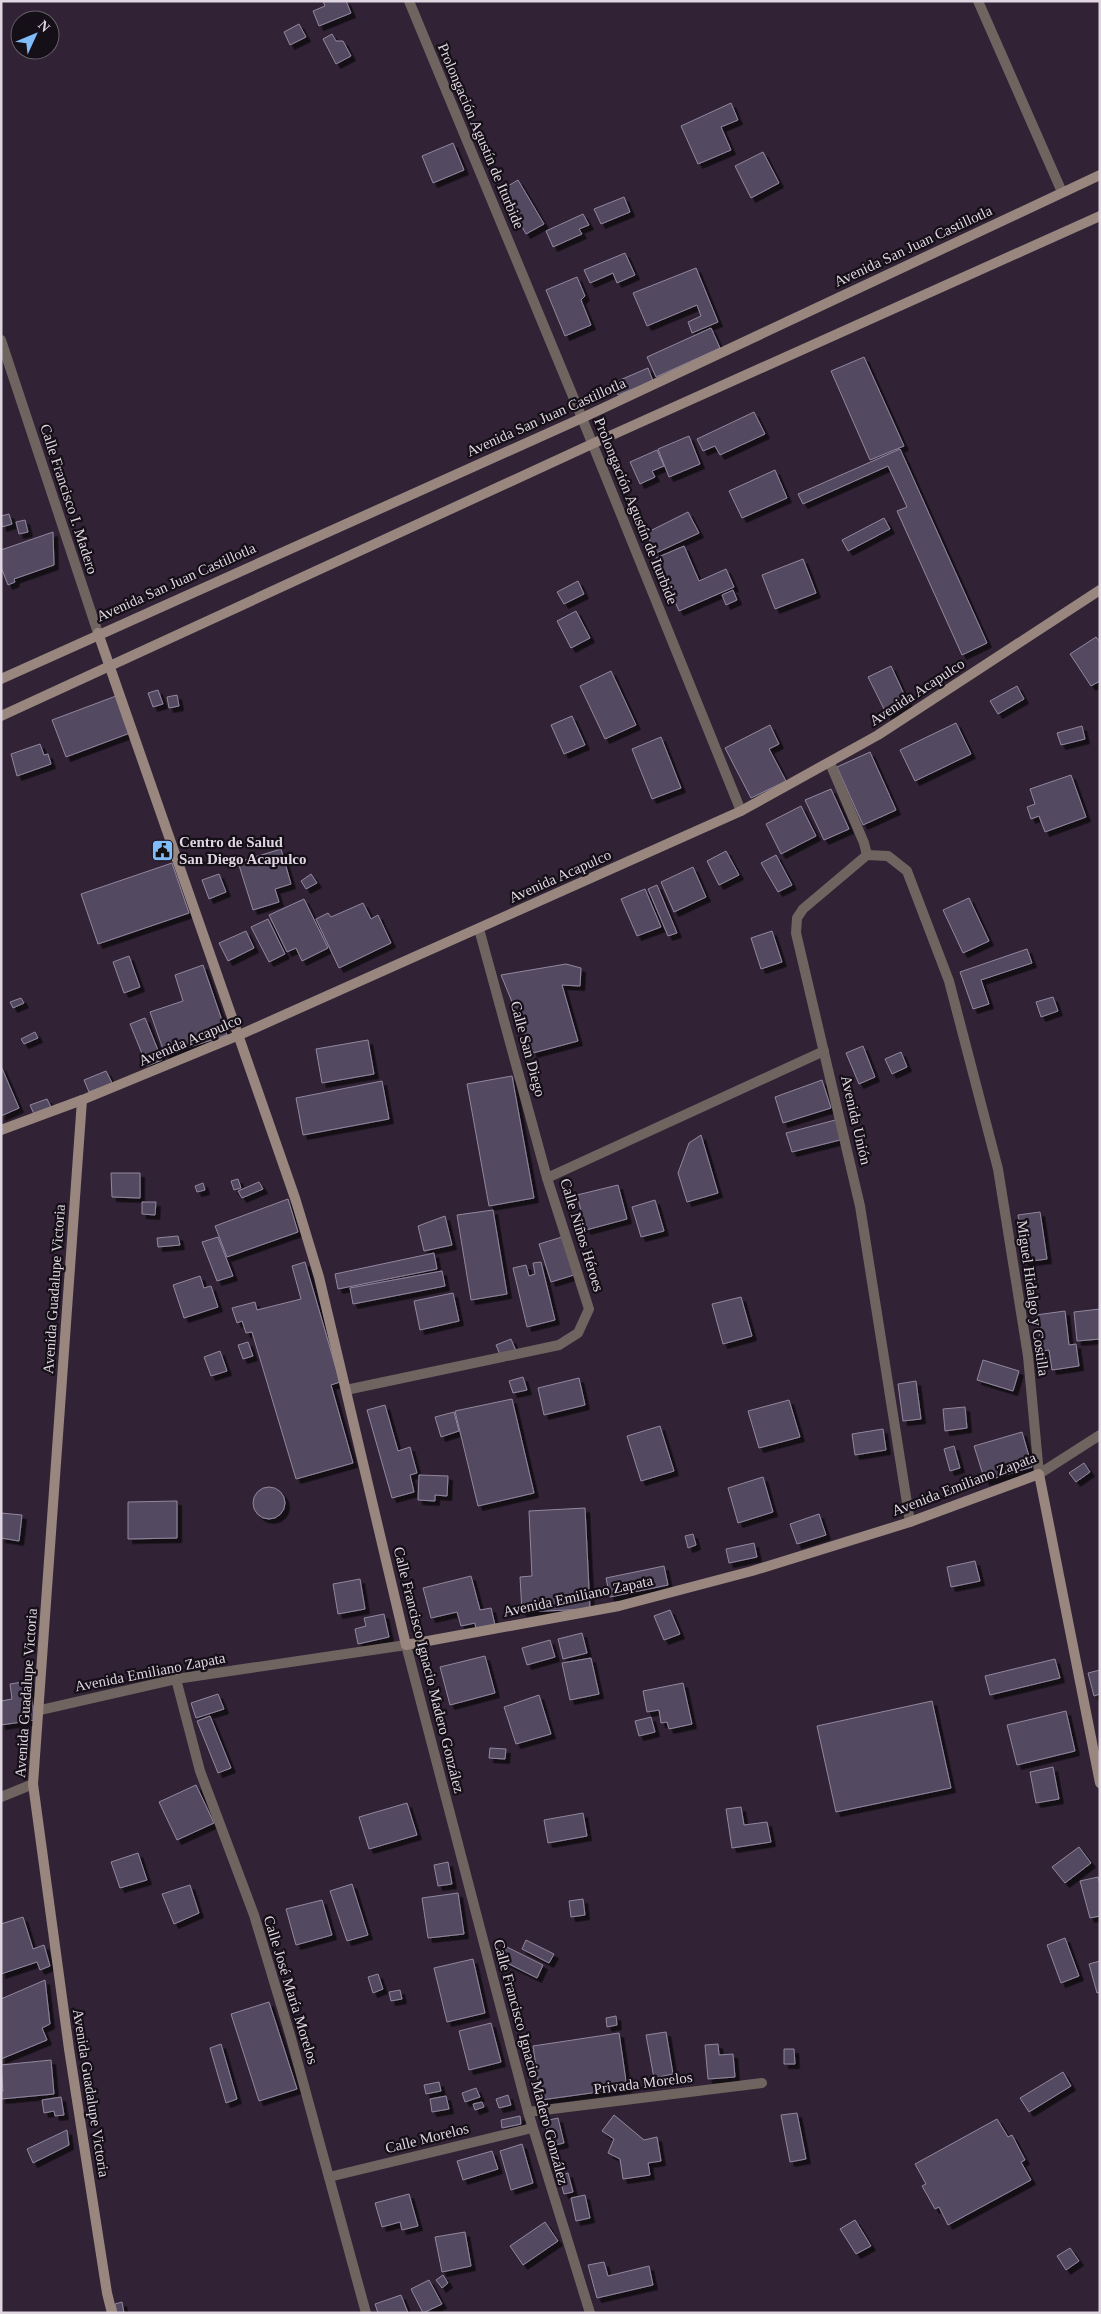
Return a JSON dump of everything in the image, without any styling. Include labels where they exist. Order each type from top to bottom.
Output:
[{"type":"street","name":"Prolongación Agustín de Iturbide","points":[[409,1],[582,418],[741,811]]},
{"type":"street","points":[[978,1],[1062,192]]},
{"type":"street","name":"Avenida San Juan Castillotla","points":[[1,679],[98,633],[582,418],[1100,175]]},
{"type":"street","points":[[1,716],[592,444],[1100,216]]},
{"type":"street","name":"Calle Francisco I. Madero","points":[[1,340],[98,633],[237,1036]]},
{"type":"street","name":"Avenida Acapulco","points":[[1,1130],[82,1100],[237,1036],[741,811],[878,735],[1100,590]]},
{"type":"street","points":[[830,763],[864,843],[867,855]]},
{"type":"street","name":"Avenida Unión","points":[[867,855],[803,909],[797,918],[796,933],[860,1206],[910,1522]]},
{"type":"street","name":"Miguel Hidalgo y Costilla","points":[[867,855],[888,856],[907,871],[949,981],[998,1169],[1028,1356],[1039,1474],[1100,1783]]},
{"type":"street","name":"Calle San Diego","points":[[479,929],[547,1178]]},
{"type":"street","name":"Calle Francisco Ignacio Madero González","points":[[237,1036],[295,1198],[319,1276],[406,1645],[532,2128],[590,2313]]},
{"type":"street","name":"Calle Niños Héroes","points":[[346,1390],[559,1345],[578,1333],[589,1309],[547,1178],[824,1051]]},
{"type":"street","name":"Avenida Guadalupe Victoria","points":[[82,1100],[40,1710],[33,1784],[69,2049],[107,2293],[112,2313]]},
{"type":"street","name":"Avenida Emiliano Zapata","points":[[40,1710],[176,1679],[406,1645],[619,1606],[752,1571],[910,1522],[1039,1474],[1100,1435]]},
{"type":"street","name":"Calle José María Morelos","points":[[176,1679],[200,1771],[254,1915],[291,2038],[366,2313]]},
{"type":"street","points":[[1,1797],[33,1784]]},
{"type":"street","name":"Privada Morelos","points":[[528,2112],[762,2083]]},
{"type":"street","name":"Calle Morelos","points":[[329,2177],[532,2128]]},
{"type":"building","points":[[323,1],[346,1],[351,13],[319,26],[313,11],[325,6]]},
{"type":"building","points":[[299,24],[306,37],[290,45],[284,32]]},
{"type":"building","points":[[332,34],[336,41],[343,41],[351,56],[336,64],[323,39]]},
{"type":"building","points":[[731,103],[738,120],[721,127],[731,150],[698,164],[681,126]]},
{"type":"building","points":[[453,143],[464,170],[433,183],[422,156]]},
{"type":"building","points":[[763,152],[779,183],[751,198],[735,166]]},
{"type":"building","points":[[518,180],[544,224],[526,234],[501,190]]},
{"type":"building","points":[[624,197],[630,212],[601,224],[594,209]]},
{"type":"building","points":[[583,214],[589,225],[579,229],[582,234],[553,247],[546,231]]},
{"type":"building","points":[[625,253],[635,275],[617,283],[613,273],[590,283],[584,270]]},
{"type":"building","points":[[696,268],[718,322],[692,333],[688,322],[701,316],[697,305],[647,326],[633,293]]},
{"type":"building","points":[[577,277],[585,296],[581,300],[591,325],[565,336],[546,290]]},
{"type":"building","points":[[711,328],[720,348],[656,377],[647,357]]},
{"type":"building","points":[[864,357],[904,446],[870,460],[831,371]]},
{"type":"building","points":[[648,368],[653,381],[618,395],[613,383]]},
{"type":"building","points":[[754,412],[765,434],[720,455],[715,446],[703,451],[697,439]]},
{"type":"building","points":[[689,436],[700,464],[669,477],[658,449]]},
{"type":"building","points":[[900,449],[987,643],[962,655],[897,511],[907,507],[888,466],[803,504],[798,494]]},
{"type":"building","points":[[657,450],[664,466],[652,471],[655,477],[640,484],[630,462]]},
{"type":"building","points":[[775,470],[787,498],[742,518],[729,491]]},
{"type":"building","points":[[688,512],[699,533],[656,553],[646,533]]},
{"type":"building","points":[[9,514],[12,524],[2,527],[1,516]]},
{"type":"building","points":[[884,518],[890,529],[848,551],[842,540]]},
{"type":"building","points":[[25,520],[28,532],[19,534],[16,522]]},
{"type":"building","points":[[53,532],[54,565],[14,579],[15,582],[8,585],[1,567],[1,550]]},
{"type":"building","points":[[684,546],[699,581],[726,569],[734,587],[679,611],[656,558]]},
{"type":"building","points":[[803,559],[816,593],[775,609],[762,575]]},
{"type":"building","points":[[578,581],[584,594],[564,604],[557,592]]},
{"type":"building","points":[[733,590],[737,600],[726,605],[722,595]]},
{"type":"building","points":[[576,611],[590,638],[571,648],[557,621]]},
{"type":"building","points":[[1096,637],[1100,642],[1100,681],[1091,686],[1070,654]]},
{"type":"building","points":[[891,666],[909,705],[887,715],[868,677]]},
{"type":"building","points":[[611,671],[636,725],[605,739],[580,686]]},
{"type":"building","points":[[1017,686],[1024,699],[998,714],[990,701]]},
{"type":"building","points":[[158,690],[163,704],[153,707],[148,693]]},
{"type":"building","points":[[177,695],[179,706],[169,708],[167,697]]},
{"type":"building","points":[[116,696],[130,733],[66,757],[52,720]]},
{"type":"building","points":[[572,716],[585,745],[564,754],[551,725]]},
{"type":"building","points":[[956,723],[971,754],[915,781],[900,750]]},
{"type":"building","points":[[770,725],[779,744],[769,749],[786,781],[751,798],[725,748]]},
{"type":"building","points":[[1082,726],[1085,739],[1061,745],[1057,733]]},
{"type":"building","points":[[661,737],[681,788],[652,799],[632,749]]},
{"type":"building","points":[[40,744],[44,755],[48,754],[51,764],[17,776],[11,754]]},
{"type":"building","points":[[870,752],[896,810],[863,825],[837,767]]},
{"type":"building","points":[[1071,775],[1086,817],[1045,832],[1039,816],[1031,819],[1027,807],[1035,804],[1030,789]]},
{"type":"building","points":[[831,789],[849,829],[824,840],[805,800]]},
{"type":"building","points":[[801,806],[816,836],[781,854],[766,824]]},
{"type":"building","points":[[281,849],[291,884],[275,889],[279,902],[253,910],[238,862]]},
{"type":"building","points":[[726,851],[739,875],[719,885],[707,861]]},
{"type":"building","points":[[776,855],[792,885],[778,892],[761,863]]},
{"type":"building","points":[[172,863],[189,913],[98,944],[81,894]]},
{"type":"building","points":[[693,867],[706,897],[674,912],[661,882]]},
{"type":"building","points":[[219,874],[226,892],[209,899],[202,880]]},
{"type":"building","points":[[311,874],[317,883],[306,889],[301,881]]},
{"type":"building","points":[[657,885],[677,933],[668,936],[648,889]]},
{"type":"building","points":[[645,889],[661,927],[637,936],[621,899]]},
{"type":"building","points":[[969,898],[989,941],[963,953],[943,910]]},
{"type":"building","points":[[304,899],[328,948],[302,961],[296,948],[287,952],[269,915]]},
{"type":"building","points":[[363,903],[371,919],[378,915],[391,943],[339,968],[316,919],[328,913],[331,917]]},
{"type":"building","points":[[268,919],[285,954],[269,962],[251,927]]},
{"type":"building","points":[[246,931],[254,948],[228,961],[219,943]]},
{"type":"building","points":[[772,931],[782,962],[761,969],[751,938]]},
{"type":"building","points":[[1027,949],[1032,963],[981,980],[989,1004],[973,1009],[960,972]]},
{"type":"building","points":[[129,956],[140,987],[124,993],[113,962]]},
{"type":"building","points":[[566,964],[581,968],[580,986],[562,985],[578,1041],[533,1053],[501,975]]},
{"type":"building","points":[[203,965],[227,1035],[165,1055],[150,1012],[183,1001],[175,975]]},
{"type":"building","points":[[1053,997],[1058,1011],[1041,1017],[1036,1002]]},
{"type":"building","points":[[21,998],[24,1003],[13,1008],[10,1002]]},
{"type":"building","points":[[145,1018],[162,1060],[147,1066],[130,1024]]},
{"type":"building","points":[[35,1032],[38,1038],[24,1044],[21,1039]]},
{"type":"building","points":[[368,1040],[374,1074],[322,1083],[316,1049]]},
{"type":"building","points":[[863,1046],[875,1077],[859,1084],[846,1053]]},
{"type":"building","points":[[901,1052],[907,1067],[892,1074],[885,1059]]},
{"type":"building","points":[[1,1066],[19,1108],[1,1116]]},
{"type":"building","points":[[106,1071],[112,1083],[89,1092],[84,1080]]},
{"type":"building","points":[[512,1076],[534,1198],[489,1206],[467,1084]]},
{"type":"building","points":[[822,1080],[831,1108],[783,1123],[775,1097]]},
{"type":"building","points":[[382,1081],[389,1119],[303,1135],[296,1098]]},
{"type":"building","points":[[47,1099],[51,1107],[34,1114],[30,1105]]},
{"type":"building","points":[[839,1119],[844,1139],[792,1152],[786,1133]]},
{"type":"building","points":[[701,1135],[718,1193],[687,1202],[678,1173],[689,1143]]},
{"type":"building","points":[[111,1173],[140,1173],[140,1198],[112,1197]]},
{"type":"building","points":[[238,1179],[241,1188],[234,1190],[231,1181]]},
{"type":"building","points":[[259,1182],[263,1189],[242,1198],[238,1191]]},
{"type":"building","points":[[203,1183],[205,1190],[197,1192],[195,1186]]},
{"type":"building","points":[[618,1185],[627,1219],[586,1230],[577,1195]]},
{"type":"building","points":[[288,1199],[298,1232],[227,1257],[215,1226]]},
{"type":"building","points":[[655,1200],[664,1231],[641,1237],[632,1207]]},
{"type":"building","points":[[142,1202],[156,1202],[155,1215],[142,1214]]},
{"type":"building","points":[[493,1210],[507,1294],[471,1300],[457,1215]]},
{"type":"building","points":[[1040,1212],[1047,1259],[1024,1262],[1018,1215]]},
{"type":"building","points":[[445,1216],[452,1245],[424,1251],[418,1226]]},
{"type":"building","points":[[178,1236],[180,1245],[158,1247],[157,1238]]},
{"type":"building","points":[[218,1237],[233,1276],[217,1281],[202,1242]]},
{"type":"building","points":[[562,1237],[574,1275],[551,1282],[539,1244]]},
{"type":"building","points":[[434,1253],[437,1269],[338,1289],[335,1274]]},
{"type":"building","points":[[305,1262],[340,1382],[331,1385],[353,1463],[296,1479],[252,1332],[246,1333],[242,1321],[237,1323],[232,1308],[255,1302],[257,1310],[301,1299],[292,1266]]},
{"type":"building","points":[[541,1262],[555,1320],[527,1327],[513,1268],[526,1265],[529,1276],[535,1274],[533,1263]]},
{"type":"building","points":[[442,1271],[445,1286],[353,1304],[350,1288]]},
{"type":"building","points":[[200,1276],[204,1288],[211,1286],[218,1307],[184,1318],[173,1285]]},
{"type":"building","points":[[453,1293],[459,1321],[420,1330],[414,1301]]},
{"type":"building","points":[[741,1297],[752,1336],[723,1344],[712,1304]]},
{"type":"building","points":[[1100,1309],[1100,1339],[1077,1341],[1074,1312]]},
{"type":"building","points":[[1065,1311],[1069,1345],[1076,1344],[1079,1366],[1052,1370],[1049,1350],[1042,1351],[1036,1315]]},
{"type":"building","points":[[511,1339],[516,1351],[501,1357],[496,1345]]},
{"type":"building","points":[[248,1342],[253,1356],[243,1359],[238,1345]]},
{"type":"building","points":[[220,1351],[227,1371],[211,1376],[204,1357]]},
{"type":"building","points":[[983,1360],[1019,1371],[1013,1391],[977,1380]]},
{"type":"building","points":[[523,1377],[527,1390],[513,1393],[509,1381]]},
{"type":"building","points":[[579,1378],[585,1405],[544,1415],[538,1388]]},
{"type":"building","points":[[916,1381],[921,1419],[903,1421],[898,1384]]},
{"type":"building","points":[[512,1399],[534,1493],[478,1506],[455,1411]]},
{"type":"building","points":[[789,1400],[800,1437],[759,1448],[748,1411]]},
{"type":"building","points":[[385,1405],[398,1451],[410,1447],[417,1473],[410,1475],[414,1492],[392,1498],[367,1410]]},
{"type":"building","points":[[965,1407],[967,1428],[945,1431],[943,1409]]},
{"type":"building","points":[[454,1412],[459,1431],[441,1437],[435,1417]]},
{"type":"building","points":[[660,1426],[674,1471],[641,1481],[627,1436]]},
{"type":"building","points":[[883,1429],[886,1450],[855,1455],[852,1434]]},
{"type":"building","points":[[1022,1432],[1032,1467],[985,1481],[974,1446]]},
{"type":"building","points":[[954,1446],[960,1468],[950,1471],[944,1449]]},
{"type":"building","points":[[1084,1463],[1090,1472],[1076,1482],[1069,1473]]},
{"type":"building","points":[[419,1475],[448,1476],[447,1496],[435,1495],[435,1501],[418,1500]]},
{"type":"building","points":[[763,1477],[773,1512],[738,1523],[728,1488]]},
{"type":"building","points":[[269,1487],[275,1488],[280,1492],[284,1497],[284,1509],[280,1514],[275,1518],[269,1519],[263,1518],[258,1514],[254,1509],[253,1503],[254,1497],[258,1492],[263,1488]]},
{"type":"building","points":[[177,1501],[177,1538],[128,1539],[128,1502]]},
{"type":"building","points":[[585,1508],[590,1609],[522,1612],[520,1577],[532,1576],[529,1511]]},
{"type":"building","points":[[1,1513],[22,1515],[19,1541],[1,1538]]},
{"type":"building","points":[[819,1514],[826,1535],[797,1544],[790,1524]]},
{"type":"building","points":[[693,1534],[696,1545],[688,1548],[685,1536]]},
{"type":"building","points":[[754,1543],[757,1557],[729,1563],[726,1549]]},
{"type":"building","points":[[975,1561],[980,1581],[951,1587],[947,1567]]},
{"type":"building","points":[[664,1566],[668,1585],[610,1597],[606,1578]]},
{"type":"building","points":[[471,1576],[480,1610],[491,1608],[495,1625],[476,1629],[475,1623],[461,1626],[457,1612],[431,1618],[423,1588]]},
{"type":"building","points":[[360,1579],[365,1609],[338,1614],[333,1584]]},
{"type":"building","points":[[670,1610],[680,1634],[664,1640],[654,1616]]},
{"type":"building","points":[[384,1614],[389,1637],[358,1644],[355,1629],[366,1626],[364,1618]]},
{"type":"building","points":[[582,1633],[587,1653],[563,1659],[558,1639]]},
{"type":"building","points":[[550,1640],[555,1657],[527,1665],[522,1648]]},
{"type":"building","points":[[485,1656],[495,1693],[450,1705],[440,1667]]},
{"type":"building","points":[[591,1658],[599,1694],[570,1700],[562,1663]]},
{"type":"building","points":[[1055,1659],[1060,1678],[990,1695],[985,1676]]},
{"type":"building","points":[[1100,1670],[1100,1694],[1094,1696],[1088,1673]]},
{"type":"building","points":[[29,1681],[35,1720],[1,1725],[1,1701],[12,1699],[10,1684]]},
{"type":"building","points":[[683,1683],[692,1724],[669,1729],[667,1722],[661,1723],[659,1710],[647,1712],[643,1691]]},
{"type":"building","points":[[218,1694],[224,1709],[196,1718],[191,1703]]},
{"type":"building","points":[[539,1695],[551,1734],[516,1744],[504,1707]]},
{"type":"building","points":[[932,1701],[951,1788],[836,1812],[817,1726]]},
{"type":"building","points":[[1066,1711],[1075,1751],[1017,1765],[1007,1725]]},
{"type":"building","points":[[210,1716],[231,1768],[218,1773],[197,1721]]},
{"type":"building","points":[[651,1717],[655,1732],[639,1736],[635,1721]]},
{"type":"building","points":[[490,1748],[506,1749],[505,1759],[489,1758]]},
{"type":"building","points":[[1053,1767],[1059,1799],[1036,1803],[1030,1772]]},
{"type":"building","points":[[196,1785],[214,1823],[177,1840],[159,1802]]},
{"type":"building","points":[[407,1803],[417,1835],[369,1849],[359,1817]]},
{"type":"building","points":[[741,1807],[744,1825],[767,1822],[771,1842],[732,1848],[726,1809]]},
{"type":"building","points":[[583,1813],[587,1836],[548,1843],[544,1820]]},
{"type":"building","points":[[1079,1847],[1091,1863],[1065,1883],[1052,1867]]},
{"type":"building","points":[[138,1853],[147,1880],[120,1888],[111,1862]]},
{"type":"building","points":[[448,1862],[452,1884],[438,1886],[434,1865]]},
{"type":"building","points":[[1098,1877],[1100,1885],[1100,1916],[1090,1918],[1080,1881]]},
{"type":"building","points":[[352,1884],[368,1935],[347,1941],[330,1891]]},
{"type":"building","points":[[190,1885],[199,1913],[174,1924],[162,1894]]},
{"type":"building","points":[[458,1893],[464,1934],[428,1938],[422,1898]]},
{"type":"building","points":[[583,1899],[585,1915],[571,1917],[569,1901]]},
{"type":"building","points":[[322,1900],[332,1935],[296,1945],[286,1909]]},
{"type":"building","points":[[23,1917],[33,1949],[44,1945],[50,1966],[40,1970],[37,1962],[1,1974],[1,1924]]},
{"type":"building","points":[[1065,1938],[1079,1976],[1061,1983],[1047,1945]]},
{"type":"building","points":[[526,1940],[554,1954],[549,1963],[522,1949]]},
{"type":"building","points":[[507,1947],[543,1965],[537,1978],[501,1960]]},
{"type":"building","points":[[473,1959],[485,2013],[447,2022],[434,1968]]},
{"type":"building","points":[[1100,1961],[1100,1992],[1097,1993],[1089,1964]]},
{"type":"building","points":[[378,1974],[383,1989],[373,1993],[368,1977]]},
{"type":"building","points":[[45,1980],[50,2024],[42,2028],[47,2040],[1,2059],[1,1999]]},
{"type":"building","points":[[400,1990],[402,1999],[391,2001],[389,1992]]},
{"type":"building","points":[[269,2002],[297,2089],[259,2101],[231,2014]]},
{"type":"building","points":[[616,2016],[617,2025],[607,2027],[606,2018]]},
{"type":"building","points":[[491,2023],[501,2062],[469,2070],[459,2031]]},
{"type":"building","points":[[666,2032],[673,2074],[654,2078],[646,2035]]},
{"type":"building","points":[[619,2033],[627,2088],[541,2100],[533,2046]]},
{"type":"building","points":[[221,2044],[237,2099],[226,2103],[210,2048]]},
{"type":"building","points":[[718,2044],[719,2055],[733,2054],[735,2077],[708,2079],[705,2045]]},
{"type":"building","points":[[784,2049],[794,2049],[795,2064],[784,2064]]},
{"type":"building","points":[[51,2060],[54,2094],[1,2099],[1,2091],[3,2091],[1,2065]]},
{"type":"building","points":[[1063,2072],[1071,2086],[1029,2112],[1020,2098]]},
{"type":"building","points":[[439,2082],[441,2091],[426,2094],[424,2085]]},
{"type":"building","points":[[476,2088],[480,2097],[465,2102],[462,2093]]},
{"type":"building","points":[[508,2095],[511,2105],[499,2108],[496,2099]]},
{"type":"building","points":[[446,2096],[449,2109],[432,2112],[430,2099]]},
{"type":"building","points":[[61,2097],[64,2115],[55,2116],[54,2111],[44,2113],[42,2100]]},
{"type":"building","points":[[482,2102],[484,2107],[475,2110],[473,2104]]},
{"type":"building","points":[[797,2113],[806,2159],[790,2162],[781,2115]]},
{"type":"building","points":[[614,2115],[644,2140],[657,2137],[661,2161],[648,2163],[650,2175],[623,2179],[620,2159],[608,2153],[614,2139],[602,2131]]},
{"type":"building","points":[[520,2116],[521,2124],[502,2128],[501,2120]]},
{"type":"building","points":[[558,2118],[564,2143],[551,2146],[545,2121]]},
{"type":"building","points":[[997,2119],[1008,2137],[1012,2135],[1025,2160],[1021,2162],[1031,2180],[948,2225],[939,2207],[935,2209],[922,2186],[926,2184],[915,2164]]},
{"type":"building","points":[[67,2130],[69,2145],[33,2163],[27,2149]]},
{"type":"building","points":[[522,2144],[533,2183],[511,2190],[500,2151]]},
{"type":"building","points":[[492,2151],[498,2169],[463,2180],[457,2161]]},
{"type":"building","points":[[568,2173],[573,2192],[564,2194],[559,2176]]},
{"type":"building","points":[[409,2194],[418,2226],[402,2230],[400,2222],[382,2227],[375,2203]]},
{"type":"building","points":[[585,2195],[590,2218],[576,2221],[571,2198]]},
{"type":"building","points":[[855,2220],[871,2246],[856,2254],[840,2229]]},
{"type":"building","points":[[545,2222],[558,2241],[523,2265],[510,2246]]},
{"type":"building","points":[[465,2232],[471,2266],[442,2272],[435,2237]]},
{"type":"building","points":[[1070,2248],[1079,2261],[1066,2270],[1057,2256]]},
{"type":"building","points":[[604,2262],[608,2276],[649,2266],[653,2285],[597,2298],[588,2265]]},
{"type":"building","points":[[443,2275],[448,2283],[442,2288],[436,2280]]},
{"type":"building","points":[[429,2280],[442,2304],[423,2313],[411,2289]]},
{"type":"building","points":[[401,2295],[408,2313],[378,2313],[375,2304]]},
{"type":"building","points":[[122,2302],[124,2313],[117,2313],[115,2304]]},
{"type":"place","name":"Centro de Salud San Diego Acapulco","points":[[163,851]]}]
